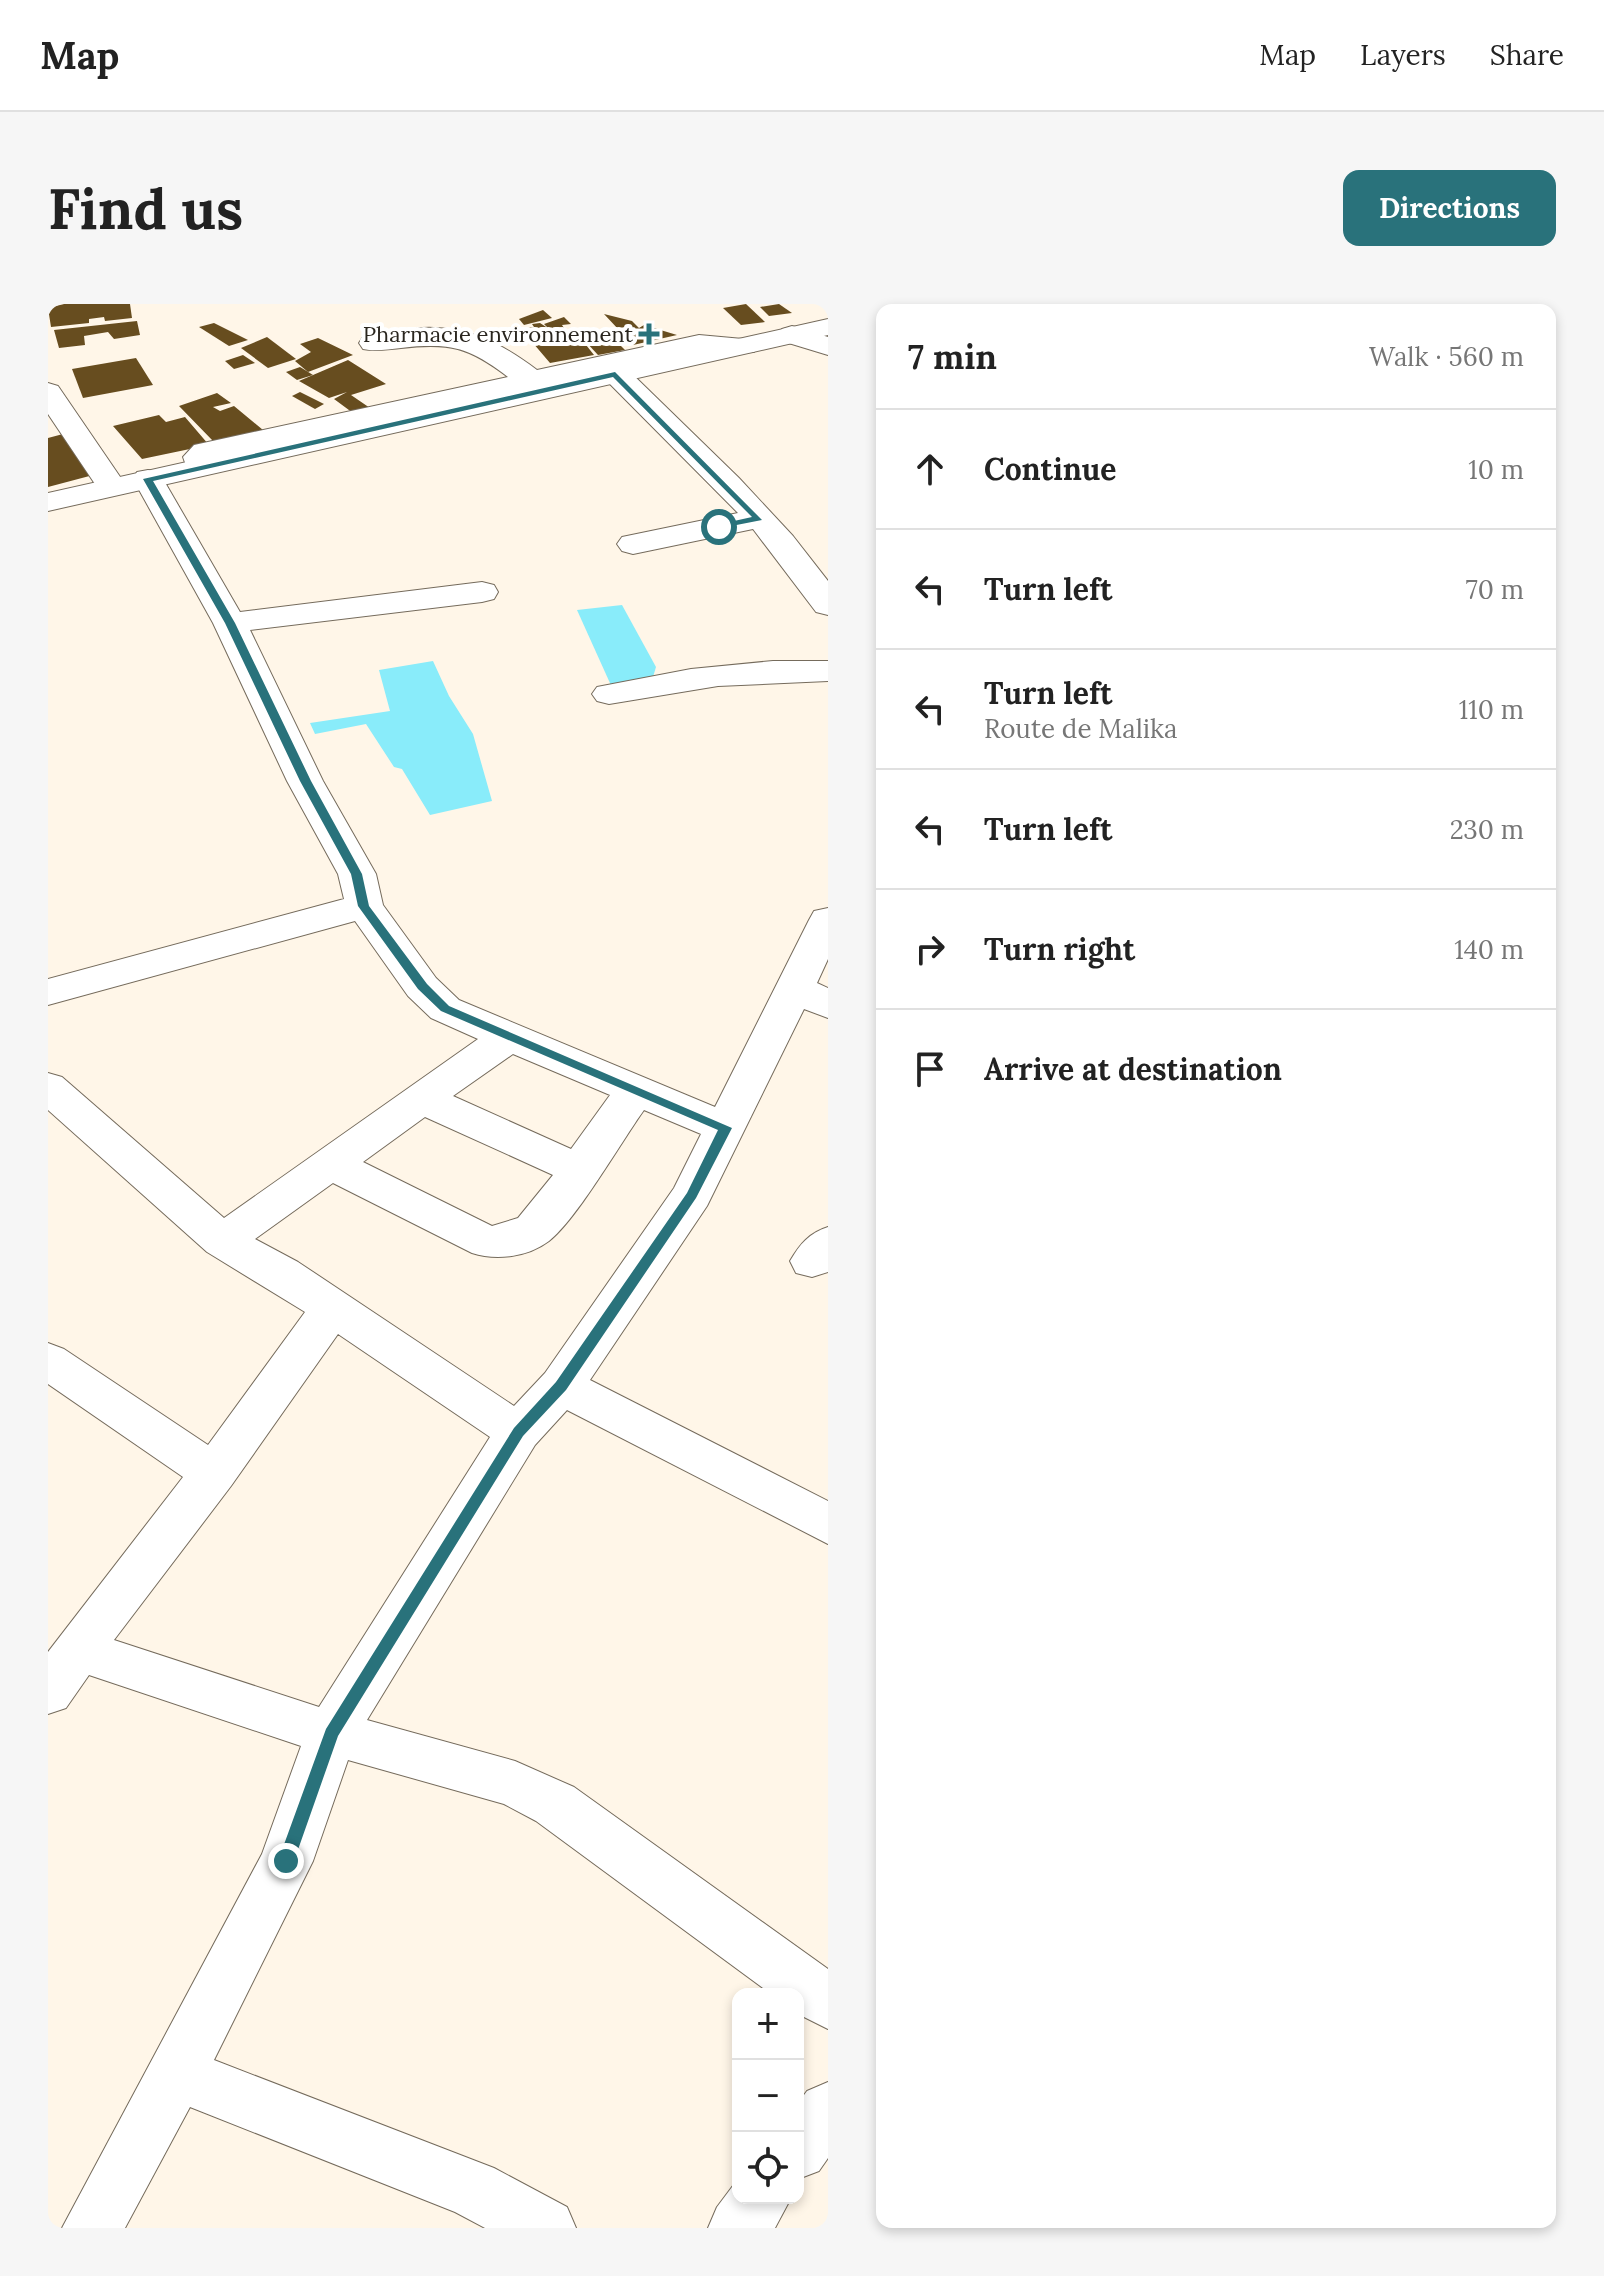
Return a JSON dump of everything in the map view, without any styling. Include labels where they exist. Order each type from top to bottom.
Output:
[{"type":"street","points":[[793,304],[828,314]]},
{"type":"street","points":[[48,502],[828,327]]},
{"type":"street","points":[[373,343],[452,335],[469,338],[495,352],[530,379]]},
{"type":"street","points":[[792,335],[828,346]]},
{"type":"street","points":[[200,468],[198,457],[205,451],[699,344],[744,346]]},
{"type":"street","points":[[615,374],[759,518],[812,579],[828,605]]},
{"type":"street","points":[[48,392],[112,487]]},
{"type":"street","points":[[148,479],[230,623],[305,781],[357,874],[364,906],[422,987],[445,1009],[725,1128]]},
{"type":"street","points":[[633,544],[759,518]]},
{"type":"street","points":[[230,623],[482,592]]},
{"type":"street","points":[[609,694],[725,674],[780,669],[828,671]]},
{"type":"street","points":[[48,992],[364,906]]},
{"type":"street","points":[[92,2228],[177,2074],[286,1861],[331,1733],[518,1432],[561,1386],[692,1195],[725,1128],[812,996],[828,920]]},
{"type":"street","points":[[222,1241],[508,1037]]},
{"type":"street","points":[[48,1087],[222,1241],[282,1274],[331,1310],[518,1432]]},
{"type":"street","points":[[331,1164],[487,1242],[514,1241],[532,1233],[635,1091]]},
{"type":"street","points":[[422,1099],[579,1170]]},
{"type":"street","points":[[48,1692],[214,1473],[331,1310]]},
{"type":"street","points":[[48,1361],[214,1473]]},
{"type":"street","points":[[561,1386],[828,1524]]},
{"type":"street","points":[[77,1650],[331,1733],[515,1784],[555,1804],[828,2002]]},
{"type":"street","points":[[177,2074],[473,2189],[546,2228]]},
{"type":"street","points":[[804,2142],[828,2111]]},
{"type":"street","points":[[738,2228],[756,2204]]},
{"type":"water","points":[[622,605],[656,667],[653,677],[614,692],[577,610]]},
{"type":"water","points":[[433,661],[449,696],[473,734],[492,801],[430,815],[402,769],[394,767],[366,724],[315,734],[310,723],[390,711],[379,670]]},
{"type":"building","points":[[64,304],[130,304],[132,318],[105,321],[104,317],[89,319],[89,323],[51,327],[48,308]]},
{"type":"building","points":[[746,304],[765,322],[741,325],[723,308]]},
{"type":"building","points":[[779,304],[792,313],[769,316],[760,307]]},
{"type":"building","points":[[543,310],[552,318],[524,325],[519,319]]},
{"type":"building","points":[[604,314],[632,321],[639,328],[644,325],[677,335],[633,345]]},
{"type":"building","points":[[564,317],[571,324],[562,325],[564,328],[550,330],[544,324]]},
{"type":"building","points":[[137,321],[140,335],[114,339],[108,332],[84,336],[85,345],[59,348],[54,330]]},
{"type":"building","points":[[214,323],[248,340],[229,346],[199,327]]},
{"type":"building","points":[[540,323],[557,334],[575,331],[594,355],[550,363],[527,336],[519,338],[511,331]]},
{"type":"building","points":[[267,337],[296,359],[268,368],[241,348]]},
{"type":"building","points":[[612,337],[625,350],[598,355],[586,342]]},
{"type":"building","points":[[318,338],[353,355],[308,372],[295,361],[311,352],[300,344]]},
{"type":"building","points":[[243,355],[255,363],[234,369],[225,361]]},
{"type":"building","points":[[136,358],[153,385],[83,398],[72,369]]},
{"type":"building","points":[[348,360],[386,384],[351,395],[370,408],[353,413],[334,399],[347,392],[329,398],[299,381]]},
{"type":"building","points":[[300,367],[313,375],[297,380],[286,372]]},
{"type":"building","points":[[300,392],[324,404],[315,409],[292,396]]},
{"type":"building","points":[[217,393],[231,403],[213,407],[220,411],[234,406],[263,430],[213,441],[179,406]]},
{"type":"building","points":[[159,415],[166,422],[185,417],[209,445],[142,459],[113,426]]},
{"type":"building","points":[[63,434],[97,474],[48,487],[48,438]]},
{"type":"place","name":"Pharmacie environnement","points":[[649,334]]},
{"type":"route","points":[[286,1861],[331,1733],[518,1432],[561,1386],[637,1270],[692,1195],[725,1128],[445,1009],[422,987],[403,956],[364,906],[357,874],[305,781],[230,623],[148,479],[615,374],[759,518],[719,527]]}]
